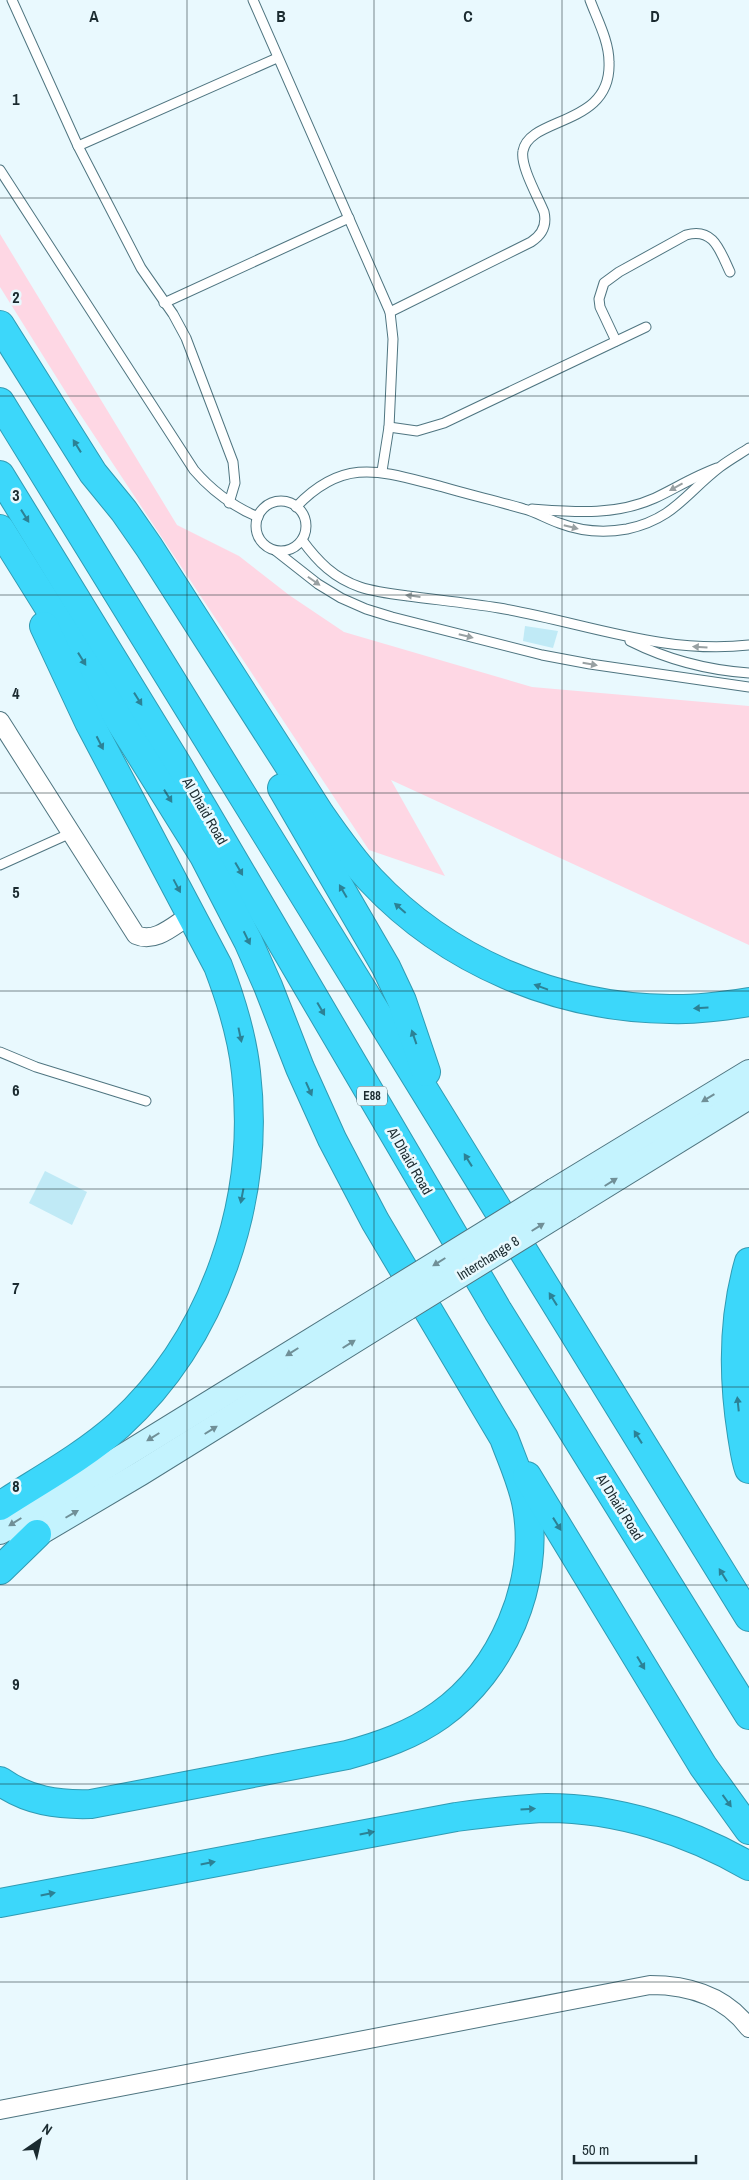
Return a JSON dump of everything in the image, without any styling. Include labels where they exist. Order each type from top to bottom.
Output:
[{"type":"highway","points":[[0,325],[94,473],[148,570],[229,696],[386,966],[402,1001],[440,1116]]},
{"type":"highway","points":[[0,402],[749,1617]]},
{"type":"highway","points":[[94,473],[149,547],[344,849],[371,880],[402,909],[435,935],[470,957],[508,975],[547,990],[588,1001],[629,1007],[671,1010],[749,1002]]},
{"type":"highway","name":"Al Dhaid Road","points":[[0,474],[182,772],[498,1311],[749,1714]]},
{"type":"highway","points":[[0,528],[204,856],[248,941],[300,1068],[332,1139],[375,1221],[703,1766],[720,1793],[749,1830]]},
{"type":"highway","points":[[0,543],[40,617],[89,722],[218,966],[231,1000],[240,1035],[249,1107],[249,1143],[245,1183],[237,1222],[226,1260],[193,1332],[172,1365],[118,1425],[85,1451],[2,1499]]},
{"type":"highway","points":[[749,1262],[744,1279],[736,1348],[737,1404],[749,1469]]},
{"type":"highway","points":[[0,1781],[11,1789],[36,1800],[64,1805],[91,1804],[347,1755],[380,1746],[404,1736],[441,1714],[466,1692],[488,1665],[506,1636],[519,1604],[526,1572],[529,1540],[527,1506],[519,1477],[504,1438]]},
{"type":"highway","points":[[0,1570],[37,1534]]},
{"type":"highway","points":[[0,1902],[456,1817],[539,1809],[592,1811],[636,1819],[678,1832],[720,1849],[749,1866]]},
{"type":"main road","points":[[562,1199],[749,1072]]},
{"type":"main road","points":[[562,1199],[749,1097]]},
{"type":"main road","name":"Interchange 8","points":[[400,1299],[562,1199]]},
{"type":"main road","points":[[0,1532],[400,1299]]},
{"type":"main road","points":[[0,1557],[141,1473],[400,1299]]},
{"type":"street","points":[[0,721],[136,935],[150,938],[157,936],[192,914]]},
{"type":"street","points":[[0,2110],[650,1985],[678,1986],[712,1997],[730,2008],[749,2028]]},
{"type":"lane","points":[[12,0],[78,146],[141,268],[173,314],[186,338],[234,462],[235,483],[229,503]]},
{"type":"lane","points":[[253,0],[390,312],[394,339],[389,427],[382,471]]},
{"type":"lane","points":[[390,312],[531,242],[542,233],[546,219],[525,167],[523,152],[525,144],[536,133],[585,110],[596,100],[603,89],[608,76],[610,62],[608,48],[590,0]]},
{"type":"lane","points":[[78,146],[277,58]]},
{"type":"lane","points":[[0,170],[189,463],[204,482],[229,503],[258,517]]},
{"type":"lane","points":[[164,303],[348,218]]},
{"type":"lane","points":[[616,341],[603,314],[599,299],[604,283],[619,272],[695,233],[704,234],[711,238],[730,272]]},
{"type":"lane","points":[[389,427],[417,431],[431,428],[646,327]]},
{"type":"lane","points":[[296,507],[320,485],[335,478],[350,473],[382,471],[526,509],[561,524],[582,529],[604,531],[626,529],[668,513],[686,500],[720,467],[749,448]]},
{"type":"lane","points":[[526,509],[588,512],[611,511],[634,506],[655,498],[698,474],[720,467]]},
{"type":"lane","points":[[276,551],[286,551],[295,547],[302,540],[306,531],[306,522],[303,514],[296,507],[280,501],[271,503],[264,508],[258,517],[256,526],[262,542],[318,584],[341,598],[366,609],[392,618],[590,664],[749,687]]},
{"type":"lane","points":[[302,540],[317,560],[330,571],[361,587],[378,592],[514,611],[676,646],[749,645]]},
{"type":"lane","points":[[615,634],[648,650],[682,663],[718,671],[749,673]]},
{"type":"lane","points":[[0,865],[38,846],[71,833]]},
{"type":"lane","points":[[0,1052],[36,1067],[146,1101]]},
{"type":"shaded area","points":[[0,234],[177,525],[239,556],[289,595],[344,632],[532,687],[749,706],[749,945],[391,780],[445,876],[369,850],[72,402],[0,287]]},
{"type":"building","points":[[525,626],[558,631],[553,648],[523,641]]},
{"type":"building","points":[[45,1171],[87,1192],[72,1225],[29,1203]]}]
